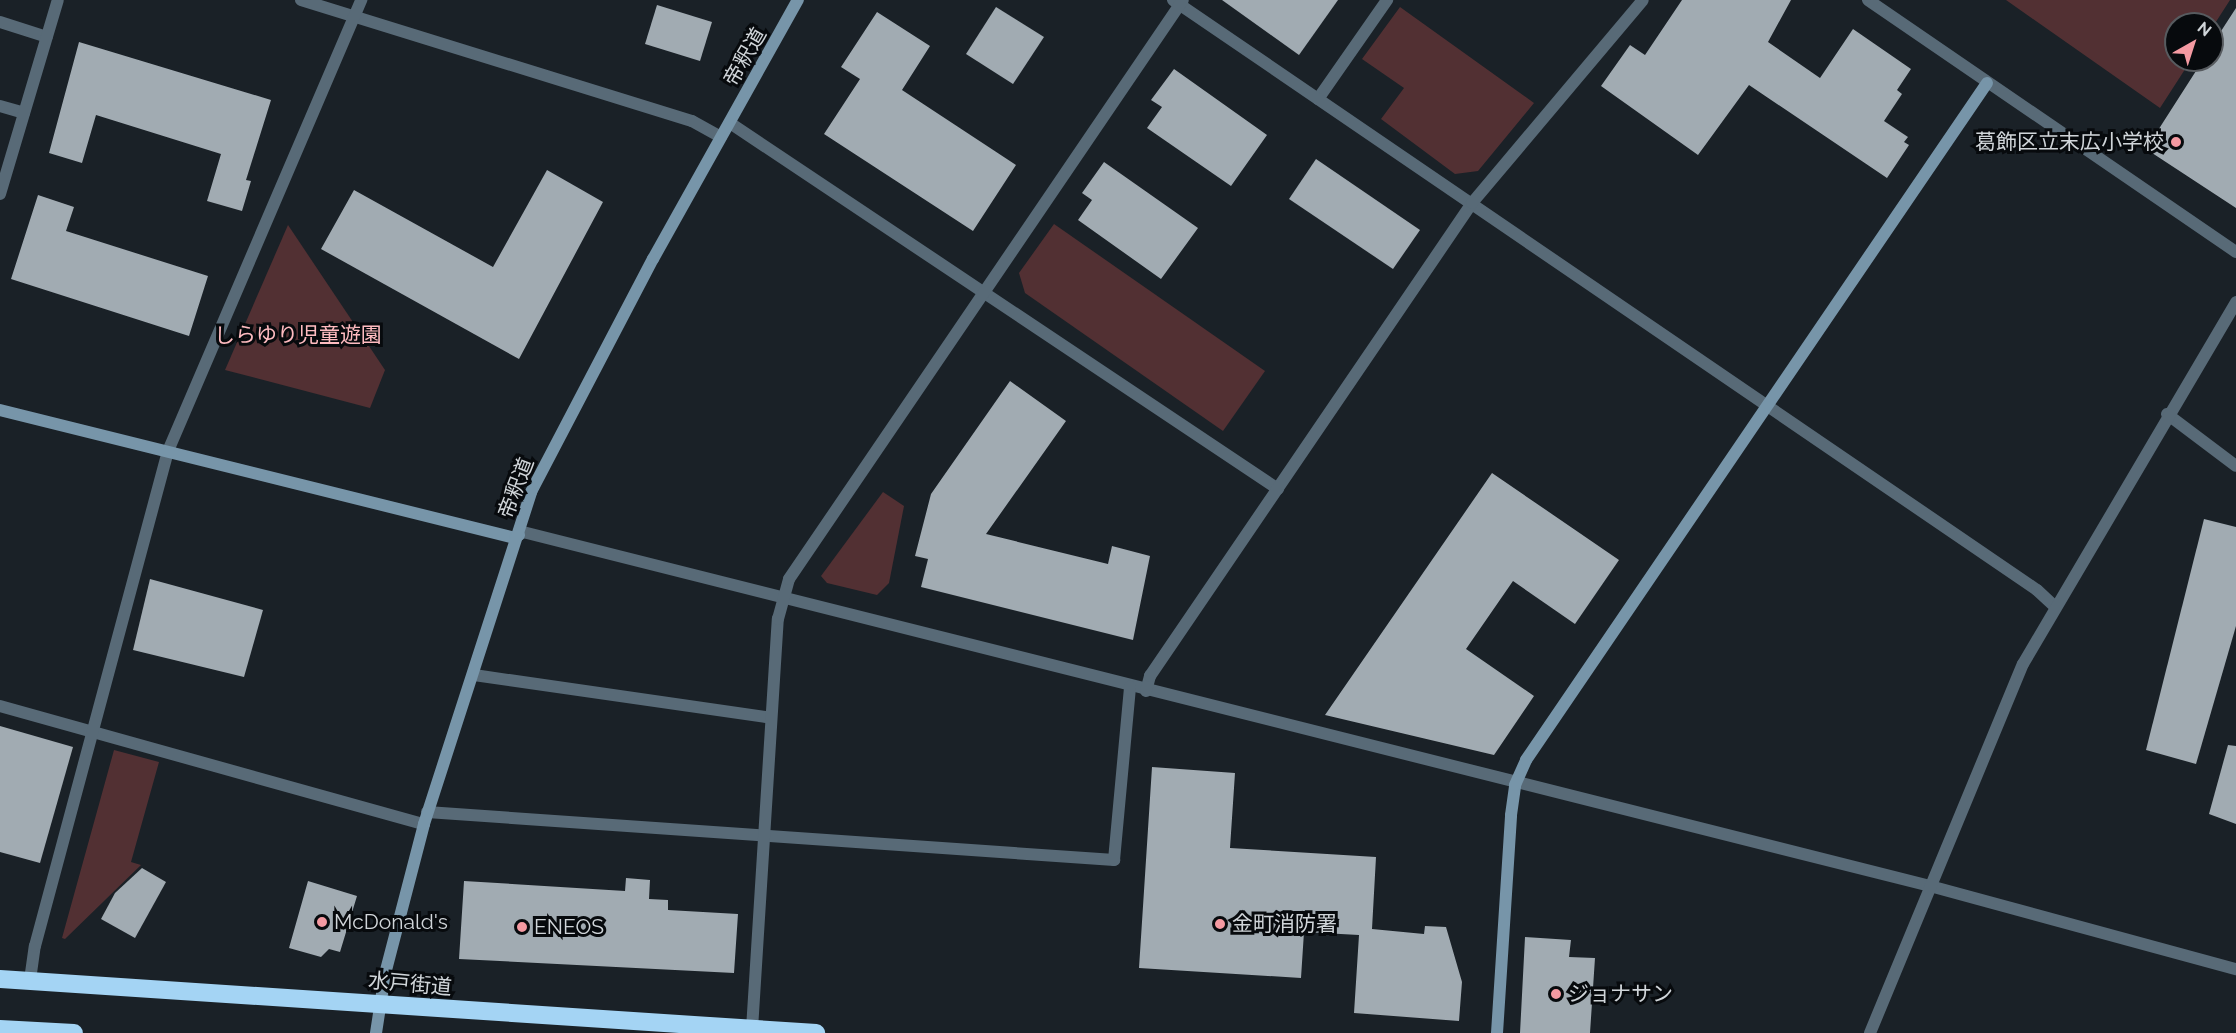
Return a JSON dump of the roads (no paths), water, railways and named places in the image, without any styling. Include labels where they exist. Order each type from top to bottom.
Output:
[{"type":"highway","name":"水戸街道","points":[[0,979],[816,1033]]},
{"type":"highway","points":[[0,1029],[74,1033]]},
{"type":"street","points":[[0,194],[58,0]]},
{"type":"street","points":[[301,0],[692,121],[721,137]]},
{"type":"street","points":[[30,980],[35,946],[168,451],[361,0]]},
{"type":"street","name":"帝釈道","points":[[376,1033],[380,1004],[426,819],[531,492],[582,389],[798,0]]},
{"type":"street","points":[[1318,99],[1387,0]]},
{"type":"street","points":[[1146,691],[1150,676],[1472,203],[1643,0]]},
{"type":"street","points":[[1868,0],[2236,252]]},
{"type":"street","points":[[752,1029],[771,718],[781,599],[789,579],[984,295],[1179,2],[2037,591],[2054,606]]},
{"type":"street","points":[[0,22],[47,37]]},
{"type":"street","points":[[1497,1033],[1515,785],[1526,760],[1987,83]]},
{"type":"street","points":[[0,106],[24,113]]},
{"type":"street","points":[[730,123],[984,295],[1278,489]]},
{"type":"street","points":[[1870,1033],[2022,664],[2054,606],[2077,575],[2167,414],[2236,302]]},
{"type":"street","points":[[0,410],[515,538],[523,532],[1515,785],[1930,886],[2236,969]]},
{"type":"street","points":[[2167,414],[2236,466]]},
{"type":"street","points":[[474,675],[771,718]]},
{"type":"street","points":[[0,706],[92,733],[426,819],[762,836],[1114,860],[1130,687]]},
{"type":"place","name":"葛飾区立末広小学校","points":[[2176,142]]},
{"type":"place","name":"McDonald's","points":[[322,922]]},
{"type":"place","name":"金町消防署","points":[[1220,924]]},
{"type":"place","name":"ENEOS","points":[[522,927]]},
{"type":"place","name":"ジョナサン","points":[[1556,994]]},
{"type":"park label","name":"しらゆり児童遊園","points":[[298,335]]}]
